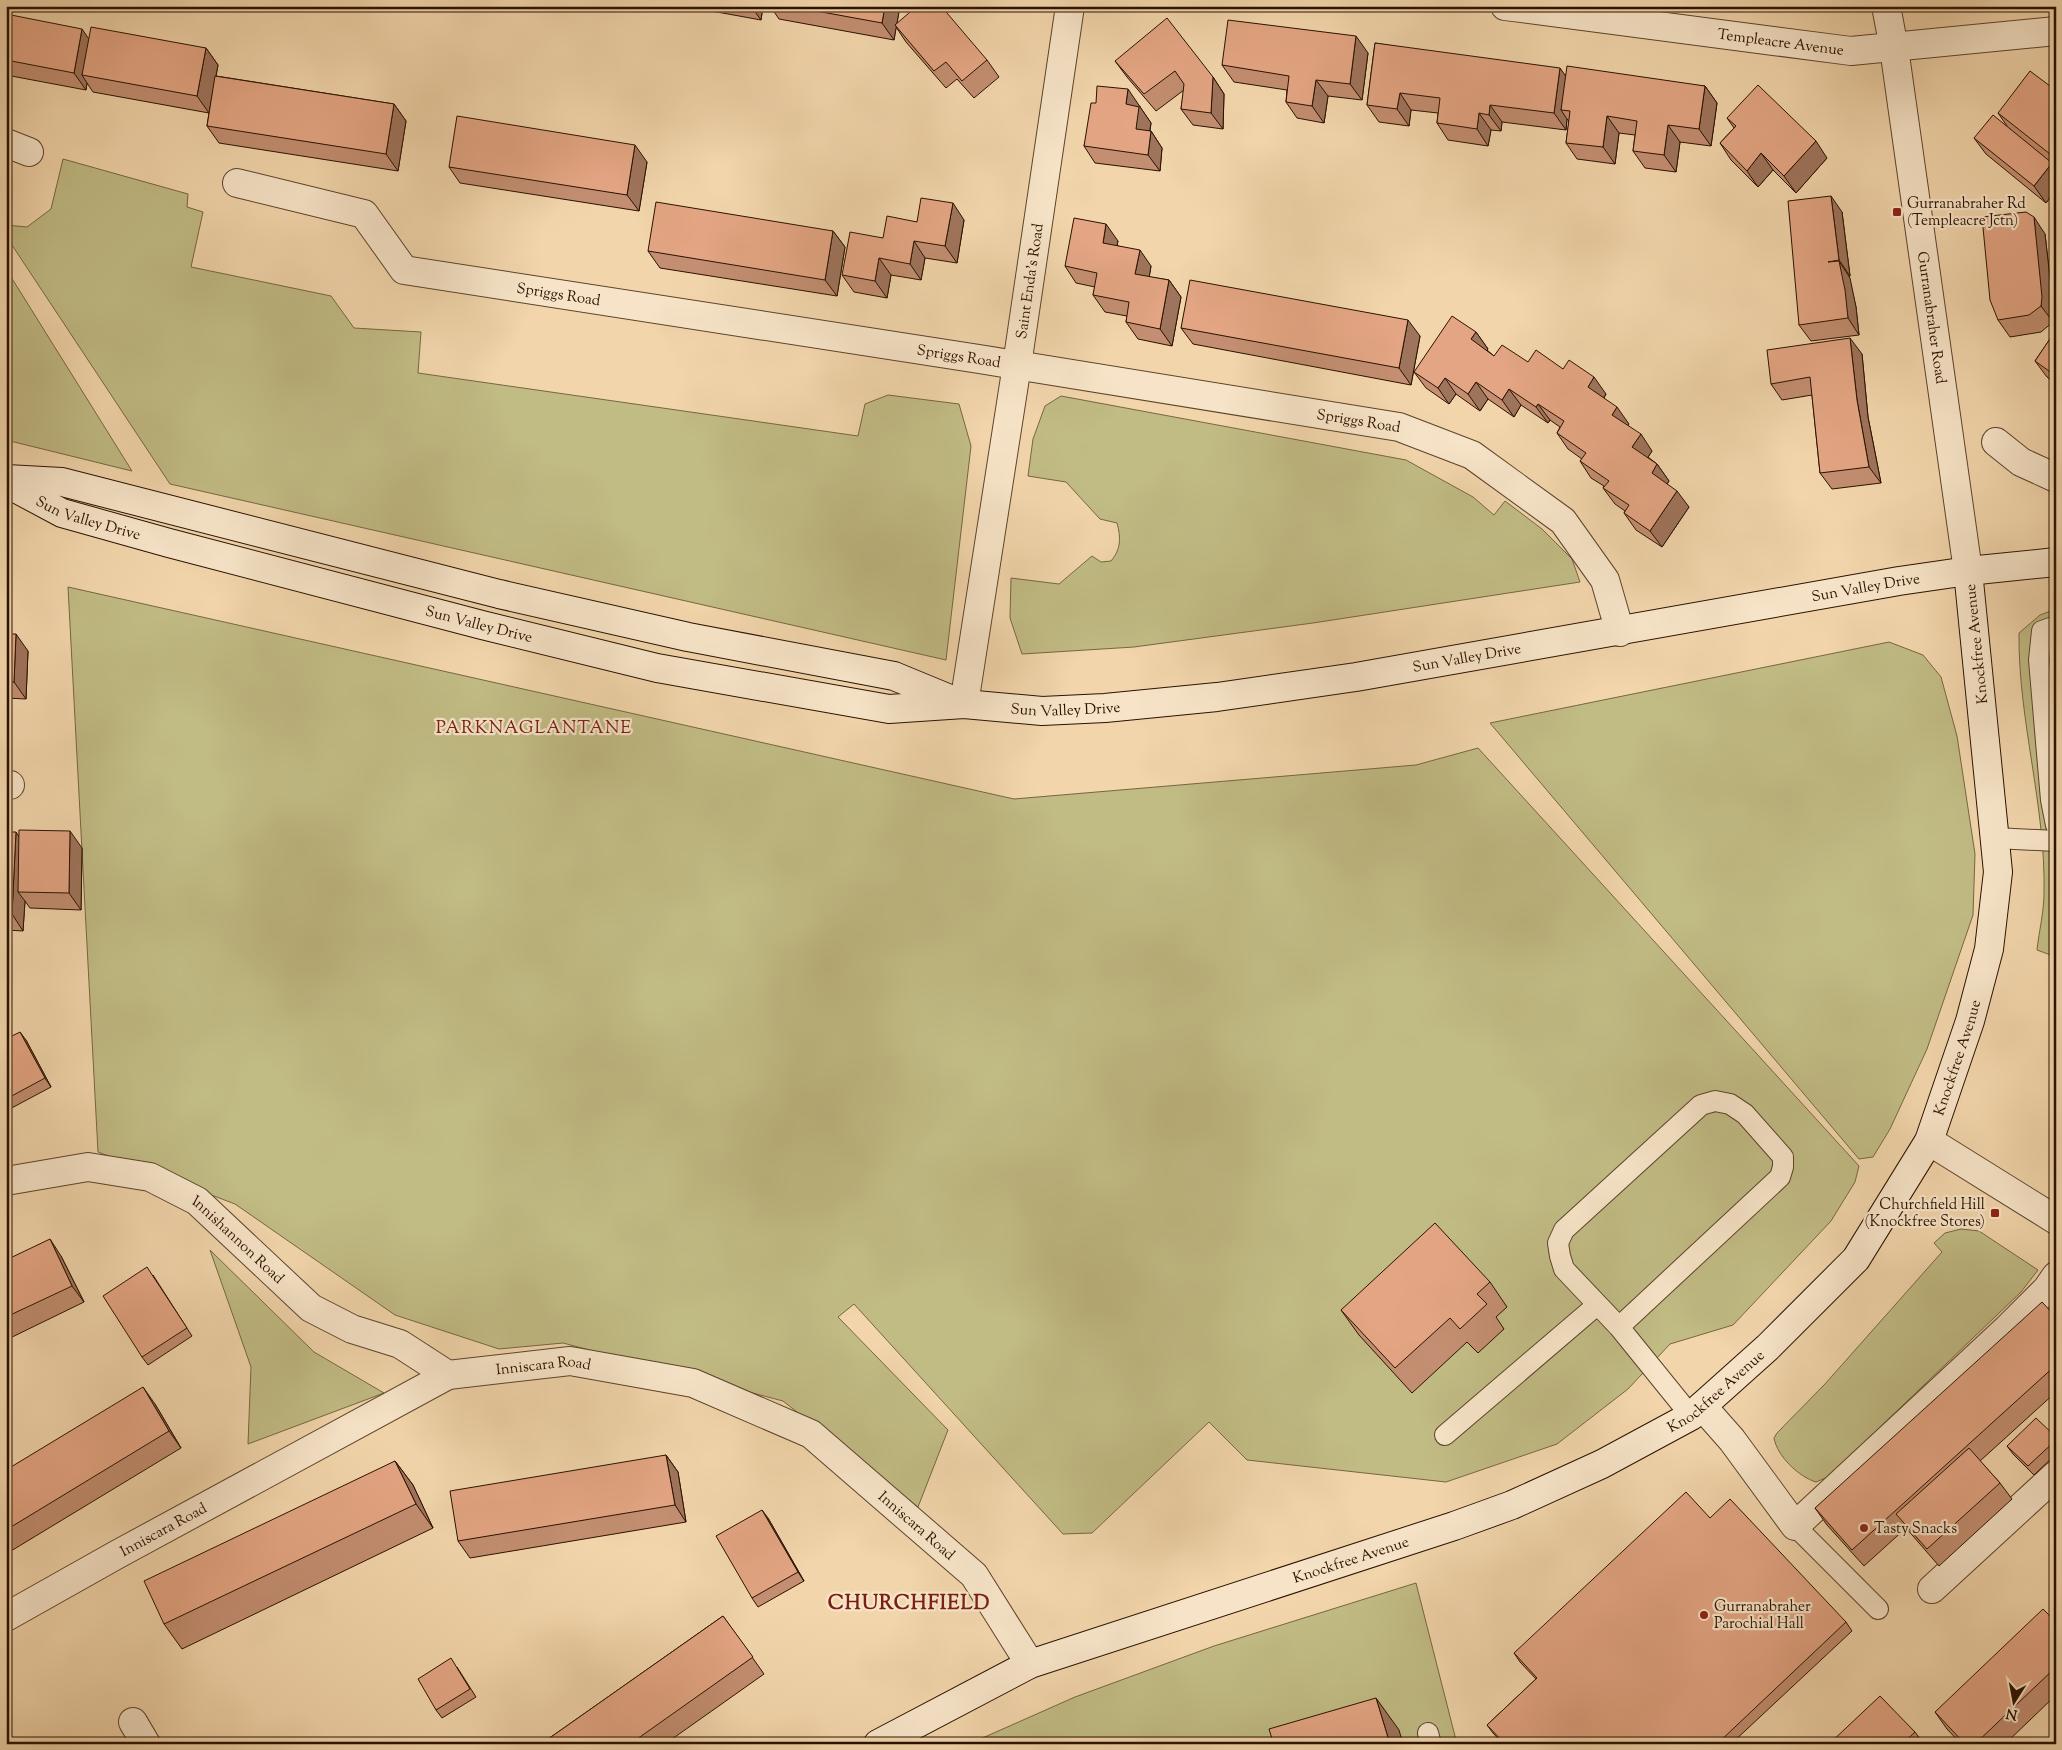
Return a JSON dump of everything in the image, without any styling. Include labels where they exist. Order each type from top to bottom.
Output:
[{"type":"street","name":"Saint Enda's Road","points":[[964,704],[1017,365],[1070,6]]},
{"type":"street","name":"Templeacre Avenue","points":[[1505,6],[1852,51],[2056,32]]},
{"type":"street","name":"Gurranabraher Road","points":[[1886,6],[1894,48],[1968,571]]},
{"type":"street","name":"Spriggs Road","points":[[237,183],[364,214],[404,270],[1017,365],[1399,427],[1472,455],[1563,522],[1605,580],[1620,632]]},
{"type":"street","points":[[1996,442],[2021,462],[2056,478]]},
{"type":"street","name":"Sun Valley Drive","points":[[6,478],[62,482],[528,600],[688,637],[894,676],[964,704]]},
{"type":"street","name":"Sun Valley Drive","points":[[6,483],[62,513],[169,543],[520,634],[657,668],[889,709],[964,704],[1042,711],[1105,708],[1217,697],[1356,677],[1968,571],[2056,562]]},
{"type":"street","name":"Knockfree Avenue","points":[[878,1744],[905,1737],[1030,1664],[1454,1526],[1512,1505],[1602,1464],[1696,1411],[1768,1347],[1856,1258],[1929,1141],[1970,1021],[1989,949],[1998,872],[1968,571]]},
{"type":"street","points":[[520,634],[528,600]]},
{"type":"street","points":[[1929,1141],[2056,1220]]},
{"type":"street","name":"Innishannon Road","points":[[6,1181],[88,1167],[150,1177],[197,1201],[312,1308],[352,1329],[400,1344],[448,1375]]},
{"type":"street","points":[[1696,1411],[1732,1440],[1795,1526],[2021,1316],[2047,1289],[2056,1276]]},
{"type":"street","name":"Inniscara Road","points":[[6,1617],[448,1375],[570,1361],[694,1383],[811,1434],[974,1575],[1030,1664]]},
{"type":"street","points":[[1932,1589],[2056,1475]]},
{"type":"lane","points":[[2056,626],[2042,631],[2047,663],[2051,800],[2056,824]]},
{"type":"lane","points":[[1995,838],[2056,841]]},
{"type":"lane","points":[[1619,1327],[1780,1176],[1784,1167],[1783,1157],[1745,1114],[1730,1104],[1715,1101],[1701,1105],[1564,1230],[1558,1243],[1564,1269],[1696,1411]]},
{"type":"lane","points":[[1445,1435],[1597,1305]]},
{"type":"lane","points":[[1795,1526],[1878,1609]]},
{"type":"shaded area","points":[[63,159],[188,194],[187,207],[203,212],[191,267],[331,296],[354,328],[421,332],[418,373],[858,436],[865,404],[888,395],[959,404],[971,446],[946,660],[170,484],[6,236],[6,225],[27,227],[51,209]]},
{"type":"shaded area","points":[[6,269],[132,471],[6,440]]},
{"type":"shaded area","points":[[1061,396],[1406,460],[1473,497],[1494,515],[1505,501],[1542,529],[1572,559],[1580,582],[1313,623],[1134,647],[1022,654],[1010,618],[1011,578],[1059,584],[1092,556],[1101,562],[1111,561],[1117,552],[1119,543],[1117,523],[1100,519],[1066,482],[1028,476],[1033,439],[1045,406]]},
{"type":"shaded area","points":[[68,587],[1014,799],[1416,765],[1478,748],[1859,1166],[1855,1182],[1831,1221],[1733,1325],[1670,1344],[1628,1389],[1557,1444],[1446,1482],[1247,1460],[1209,1422],[1092,1533],[1063,1534],[854,1304],[838,1317],[948,1430],[918,1507],[783,1401],[563,1343],[499,1349],[395,1315],[235,1204],[98,1152]]},
{"type":"shaded area","points":[[2056,609],[2056,957],[2037,950],[2044,900],[2043,860],[2037,795],[2023,698],[2019,633],[2040,615]]},
{"type":"shaded area","points":[[1889,642],[1923,655],[1941,677],[1957,736],[1975,854],[1973,915],[1927,1049],[1890,1129],[1873,1157],[1859,1159],[1490,723]]},
{"type":"shaded area","points":[[1961,1229],[1979,1231],[2038,1270],[2021,1292],[1828,1477],[1816,1482],[1803,1476],[1779,1452],[1774,1438],[1777,1433],[1825,1384],[1942,1252],[1934,1243],[1945,1233]]},
{"type":"shaded area","points":[[210,1250],[314,1352],[384,1393],[248,1444],[251,1367]]},
{"type":"shaded area","points":[[1416,1583],[1457,1744],[969,1744],[1075,1697],[1214,1646]]},
{"type":"building","points":[[789,6],[885,6],[882,23]]},
{"type":"building","points":[[917,6],[941,6],[987,60],[962,81],[946,62],[934,71],[895,25]]},
{"type":"building","points":[[6,14],[82,29],[74,73],[6,60]]},
{"type":"building","points":[[1167,18],[1213,77],[1211,113],[1181,109],[1184,84],[1175,71],[1144,94],[1115,61]]},
{"type":"building","points":[[1228,20],[1356,36],[1350,84],[1316,80],[1312,106],[1286,102],[1289,76],[1222,65]]},
{"type":"building","points":[[91,27],[206,48],[197,96],[82,75]]},
{"type":"building","points":[[1375,43],[1560,68],[1554,113],[1490,105],[1489,115],[1479,113],[1477,129],[1437,123],[1440,98],[1400,93],[1397,109],[1367,105]]},
{"type":"building","points":[[1567,66],[1705,86],[1699,129],[1668,125],[1664,155],[1633,151],[1637,121],[1607,116],[1603,147],[1566,143],[1570,111],[1561,110]]},
{"type":"building","points":[[2030,71],[2054,89],[2056,94],[2056,147],[2050,154],[1998,113]]},
{"type":"building","points":[[215,76],[394,104],[386,154],[207,126]]},
{"type":"building","points":[[1758,85],[1816,141],[1784,176],[1761,153],[1747,171],[1720,143],[1736,126],[1727,118]]},
{"type":"building","points":[[1097,86],[1128,89],[1126,104],[1139,107],[1136,129],[1151,131],[1148,155],[1084,146],[1091,103],[1096,103]]},
{"type":"building","points":[[1993,115],[2052,163],[2034,186],[1974,138]]},
{"type":"building","points":[[457,116],[635,145],[627,195],[449,167]]},
{"type":"building","points":[[1831,196],[1839,260],[1828,262],[1839,261],[1848,318],[1799,325],[1788,201]]},
{"type":"building","points":[[921,198],[953,203],[945,246],[914,241],[910,264],[879,258],[875,281],[842,275],[850,232],[883,238],[887,216],[917,222]]},
{"type":"building","points":[[656,202],[833,231],[825,280],[648,251]]},
{"type":"building","points":[[2026,212],[2034,217],[2042,297],[2041,306],[2029,315],[1998,320],[1990,300],[1982,217]]},
{"type":"building","points":[[1074,218],[1106,224],[1103,243],[1140,250],[1135,274],[1169,280],[1160,329],[1126,322],[1129,302],[1093,295],[1097,273],[1065,266]]},
{"type":"building","points":[[1190,280],[1408,320],[1399,368],[1181,328]]},
{"type":"building","points":[[1452,316],[1476,332],[1471,339],[1494,356],[1502,345],[1528,362],[1536,350],[1563,369],[1569,360],[1594,377],[1588,387],[1617,407],[1612,415],[1641,434],[1632,447],[1657,464],[1652,473],[1677,491],[1650,531],[1624,513],[1629,505],[1603,488],[1609,481],[1580,461],[1586,453],[1557,433],[1564,421],[1538,404],[1536,407],[1509,389],[1502,400],[1476,382],[1468,394],[1445,378],[1438,388],[1414,372]]},
{"type":"building","points":[[2056,330],[2056,376],[2035,361]]},
{"type":"building","points":[[1850,338],[1857,400],[1869,467],[1820,473],[1810,377],[1771,384],[1767,350]]},
{"type":"building","points":[[6,634],[16,634],[14,682],[6,682]]},
{"type":"building","points":[[19,830],[70,831],[69,893],[18,892]]},
{"type":"building","points":[[6,832],[16,832],[12,914],[6,914]]},
{"type":"building","points":[[20,1032],[45,1078],[6,1099],[6,1039]]},
{"type":"building","points":[[1435,1223],[1490,1282],[1477,1294],[1487,1304],[1460,1329],[1450,1318],[1395,1368],[1341,1310]]},
{"type":"building","points":[[50,1239],[72,1286],[6,1317],[6,1260]]},
{"type":"building","points":[[147,1267],[187,1328],[142,1357],[103,1296]]},
{"type":"building","points":[[2042,1302],[2056,1317],[2056,1365],[1852,1550],[1815,1508]]},
{"type":"building","points":[[143,1387],[169,1431],[6,1530],[6,1470]]},
{"type":"building","points":[[2036,1418],[2056,1437],[2056,1440],[2028,1466],[2007,1446]]},
{"type":"building","points":[[1969,1448],[2000,1483],[1927,1549],[1896,1514]]},
{"type":"building","points":[[666,1455],[675,1505],[458,1541],[450,1491]]},
{"type":"building","points":[[395,1461],[416,1504],[164,1624],[144,1581]]},
{"type":"building","name":"Gurranabraher Parochial Hall","points":[[1686,1492],[1710,1518],[1730,1499],[1846,1622],[1717,1744],[1505,1744],[1487,1725],[1537,1678],[1514,1653]]},
{"type":"building","points":[[762,1510],[798,1572],[752,1598],[716,1536]]},
{"type":"building","points":[[2043,1609],[2056,1622],[2056,1667],[1975,1744],[1965,1744],[1935,1712]]},
{"type":"building","points":[[723,1616],[753,1657],[630,1744],[541,1744]]},
{"type":"building","points":[[451,1658],[470,1689],[436,1710],[418,1679]]},
{"type":"building","points":[[1880,1696],[1915,1732],[1902,1744],[1829,1744]]},
{"type":"building","points":[[1376,1698],[1390,1744],[1267,1744],[1273,1742],[1269,1729]]},
{"type":"building","points":[[6,1732],[13,1743],[6,1744]]},
{"type":"place","name":"Gurranabraher Rd (Templeacre Jctn)","points":[[1897,212]]},
{"type":"place","name":"Churchfield Hill (Knockfree Stores)","points":[[1995,1213]]},
{"type":"place","name":"Tasty Snacks","points":[[1864,1528]]},
{"type":"place","name":"Gurranabraher Parochial Hall","points":[[1704,1615]]},
{"type":"district","name":"PARKNAGLANTANE","points":[[534,727]]},
{"type":"district","name":"CHURCHFIELD","points":[[909,1602]]}]
